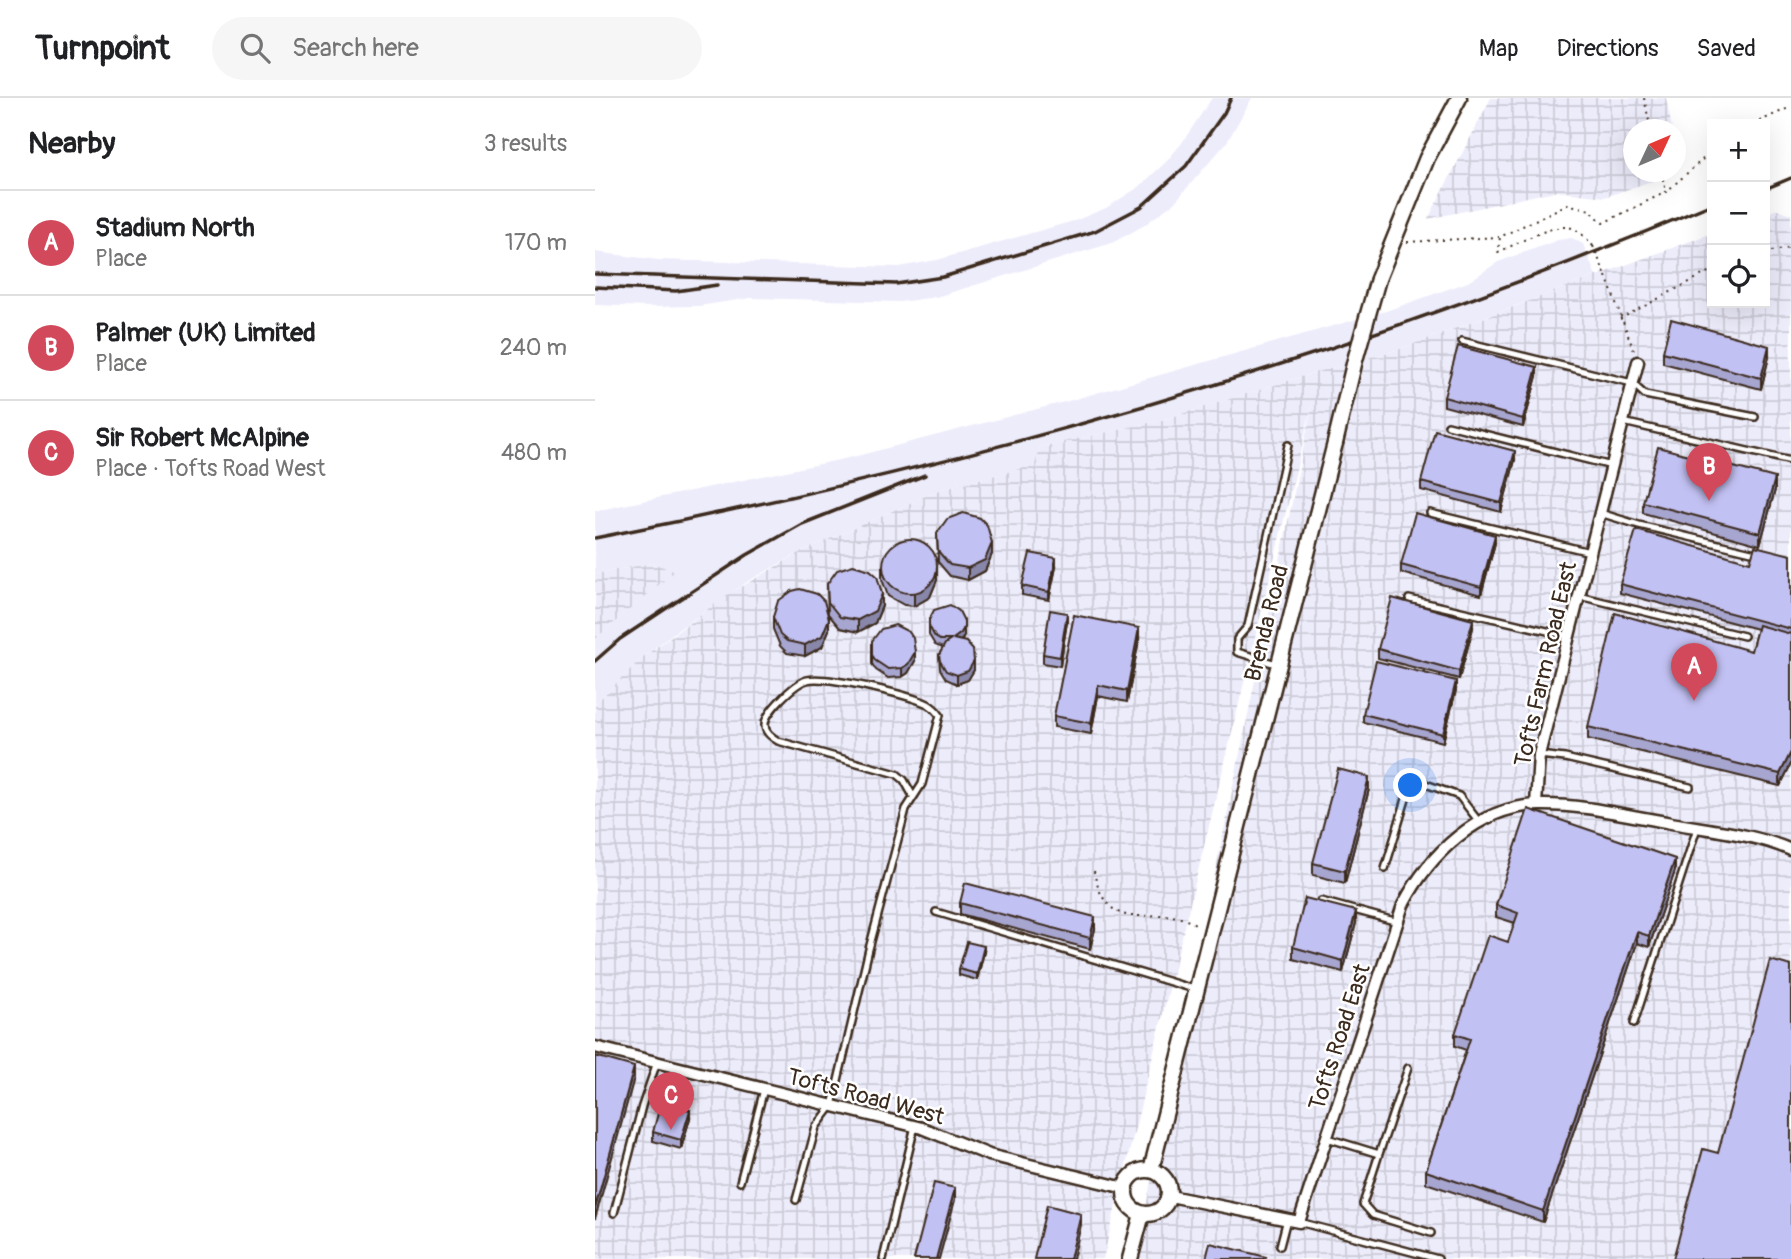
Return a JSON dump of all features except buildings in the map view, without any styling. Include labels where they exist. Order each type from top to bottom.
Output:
[{"type":"main road","name":"Brenda Road","points":[[1151,1170],[1355,360],[1378,279],[1427,158],[1459,98]]},
{"type":"main road","points":[[1151,1170],[1161,1175],[1169,1185],[1170,1196],[1161,1210],[1153,1214],[1142,1214],[1133,1210],[1126,1199],[1125,1188],[1130,1178],[1139,1171],[1151,1170]]},
{"type":"main road","points":[[1130,1259],[1142,1214]]},
{"type":"street","name":"Tofts Farm Road East","points":[[1536,805],[1539,755],[1638,362]]},
{"type":"street","name":"Tofts Road East","points":[[1299,1222],[1398,922],[1414,884],[1428,864],[1480,822],[1501,813],[1536,805]]},
{"type":"street","points":[[1536,805],[1597,810],[1751,837],[1791,850]]},
{"type":"street","name":"Tofts Road West","points":[[595,1047],[915,1126],[989,1155],[1125,1188]]},
{"type":"street","points":[[1170,1196],[1299,1222]]},
{"type":"lane","points":[[1462,341],[1633,383],[1644,395],[1755,417]]},
{"type":"lane","points":[[1623,422],[1791,461]]},
{"type":"lane","points":[[1448,425],[1612,466]]},
{"type":"lane","points":[[1279,665],[1237,652],[1237,639],[1248,626],[1288,445]]},
{"type":"lane","points":[[1430,513],[1590,552]]},
{"type":"lane","points":[[1600,513],[1766,555]]},
{"type":"lane","points":[[1579,596],[1744,636]]},
{"type":"lane","points":[[1409,599],[1569,636]]},
{"type":"lane","points":[[796,1200],[815,1127],[832,1106],[906,808],[922,784],[940,715],[927,704],[885,691],[811,679],[793,688],[767,715],[764,723],[766,730],[778,741],[897,774],[904,780],[913,796]]},
{"type":"lane","points":[[1539,755],[1565,758],[1690,787]]},
{"type":"lane","points":[[1385,869],[1412,779],[1459,796],[1480,822]]},
{"type":"lane","points":[[1634,1023],[1697,828]]},
{"type":"lane","points":[[1321,901],[1398,922]]},
{"type":"lane","points":[[936,912],[1197,990]]},
{"type":"lane","points":[[614,1213],[642,1106],[657,1062]]},
{"type":"lane","points":[[1408,1068],[1363,1204],[1373,1215],[1431,1233]]},
{"type":"lane","points":[[740,1182],[764,1089]]},
{"type":"lane","points":[[883,1259],[915,1126]]},
{"type":"lane","points":[[1327,1138],[1379,1154]]},
{"type":"lane","points":[[1280,1246],[1287,1219]]},
{"type":"lane","points":[[1299,1222],[1438,1259]]},
{"type":"path","points":[[1644,98],[1649,119]]},
{"type":"path","points":[[1764,119],[1791,107]]},
{"type":"path","points":[[1392,243],[1500,237],[1568,204],[1590,209],[1603,223],[1666,192],[1707,155]]},
{"type":"path","points":[[1664,182],[1666,192]]},
{"type":"path","points":[[1500,237],[1498,252],[1549,230],[1570,228],[1584,236],[1593,246],[1606,276],[1638,362]]},
{"type":"path","points":[[1770,250],[1791,248]]},
{"type":"path","points":[[1621,319],[1707,273]]},
{"type":"path","points":[[1094,871],[1097,889],[1105,904],[1115,910],[1135,917],[1172,916],[1212,930]]},
{"type":"shaded area","points":[[1212,98],[1252,98],[1227,142],[1174,203],[1143,226],[1112,243],[936,297],[899,302],[750,298],[699,306],[595,305],[595,252],[658,260],[899,267],[937,260],[1077,220],[1106,208],[1139,187],[1182,143]]},
{"type":"shaded area","points":[[1491,98],[1666,98],[1670,119],[1623,119],[1623,182],[1649,182],[1605,197],[1555,191],[1428,219]]},
{"type":"shaded area","points":[[1777,209],[1791,214],[1791,1259],[1135,1259],[1313,401],[1103,1259],[595,1259],[595,704],[643,657],[727,595],[801,552],[941,489],[1035,465],[1040,447],[1162,420],[1400,349],[1707,235],[1707,308],[1770,308],[1770,212]]},
{"type":"shaded area","points":[[1572,238],[1583,244],[1596,276],[1400,349],[1162,420],[1040,447],[1036,465],[941,489],[801,552],[750,580],[675,632],[643,657],[595,704],[595,639],[674,571],[652,563],[595,574],[595,511],[853,457],[1068,401],[1386,311],[1468,282],[1498,262],[1558,240]]},
{"type":"shaded area","points":[[652,563],[675,571],[595,639],[595,574]]},
{"type":"railway","points":[[595,274],[896,284],[943,277],[1095,231],[1141,207],[1186,166],[1224,113],[1231,98]]},
{"type":"railway","points":[[1770,187],[1791,178]]},
{"type":"railway","points":[[595,538],[880,476],[1163,401],[1440,310],[1577,259],[1707,206]]},
{"type":"railway","points":[[595,287],[676,291],[717,285]]},
{"type":"railway","points":[[595,661],[620,639],[747,555],[802,524],[925,475]]},
{"type":"place","name":"Palmer (UK) Limited","points":[[1709,501]]},
{"type":"place","name":"Stadium North","points":[[1694,701]]},
{"type":"place","name":"Sir Robert McAlpine","points":[[671,1130]]}]
